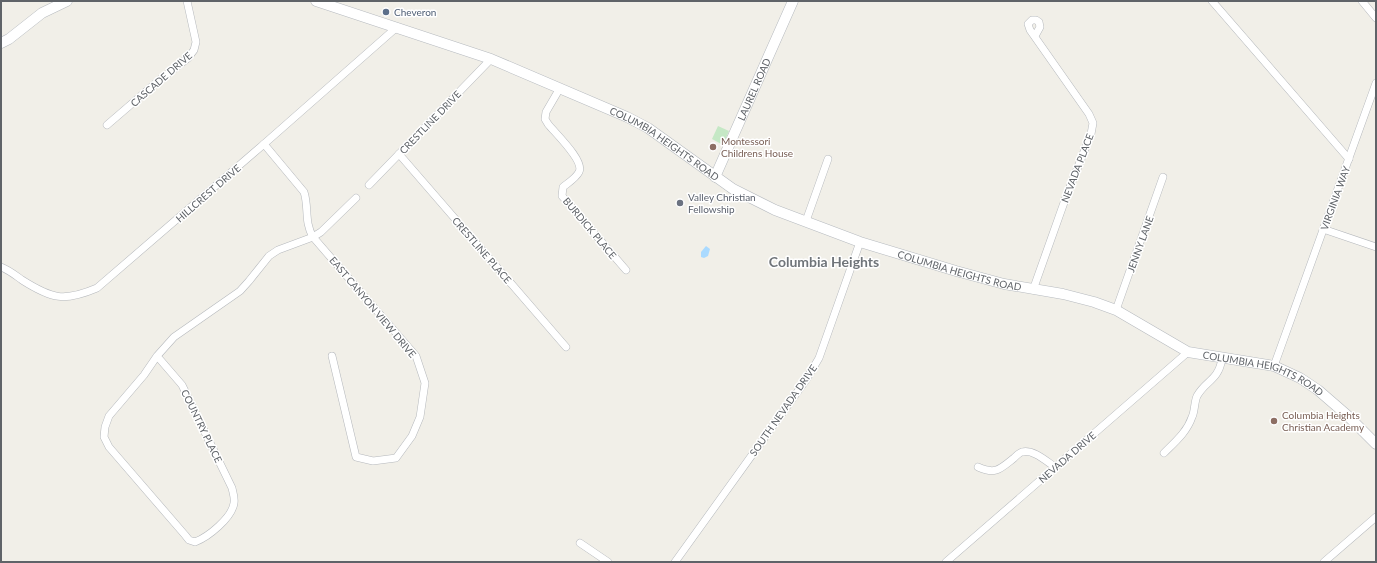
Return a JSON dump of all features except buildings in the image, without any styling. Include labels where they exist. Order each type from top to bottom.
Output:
[{"type":"street","points":[[1,43],[9,39],[42,13],[67,1]]},
{"type":"street","name":"CASCADE DRIVE","points":[[107,125],[157,82],[188,58],[194,50],[196,42],[187,1]]},
{"type":"street","name":"COLUMBIA HEIGHTS ROAD","points":[[316,1],[339,4],[397,27],[491,59],[627,117],[648,128],[715,177],[747,197],[775,210],[860,242],[956,271],[1004,284],[1063,294],[1094,302],[1116,310],[1188,352],[1274,366],[1300,378],[1318,390],[1348,416],[1376,444]]},
{"type":"street","name":"LAUREL ROAD","points":[[715,177],[793,1]]},
{"type":"street","name":"VIRGINIA WAY","points":[[1212,1],[1349,159],[1274,366]]},
{"type":"street","points":[[1362,1],[1376,18]]},
{"type":"street","name":"HILLCREST DRIVE","points":[[1,266],[47,294],[59,297],[65,298],[82,295],[97,288],[397,27]]},
{"type":"street","name":"NEVADA PLACE","points":[[1033,290],[1066,197],[1091,134],[1093,123],[1089,114],[1035,36]]},
{"type":"street","name":"CRESTLINE DRIVE","points":[[369,185],[491,59]]},
{"type":"street","points":[[1349,159],[1376,83]]},
{"type":"street","name":"BURDICK PLACE","points":[[560,88],[546,112],[545,119],[575,155],[580,166],[580,171],[578,174],[563,187],[562,196],[626,270]]},
{"type":"street","name":"EAST CANYON VIEW DRIVE","points":[[264,144],[304,192],[309,230],[313,236],[416,356],[425,383],[420,417],[412,436],[396,458],[373,461],[356,457],[332,356]]},
{"type":"street","name":"CRESTLINE PLACE","points":[[399,154],[566,346]]},
{"type":"street","points":[[806,221],[828,159]]},
{"type":"street","name":"JENNY LANE","points":[[1116,310],[1163,177]]},
{"type":"street","points":[[157,356],[174,337],[240,291],[269,256],[278,250],[313,236],[327,227],[356,198]]},
{"type":"street","points":[[1323,229],[1376,247]]},
{"type":"street","name":"SOUTH NEVADA DRIVE","points":[[675,562],[806,380],[819,358],[860,242]]},
{"type":"street","name":"NEVADA DRIVE","points":[[946,562],[1188,352]]},
{"type":"street","name":"COUNTRY PLACE","points":[[157,356],[182,385],[232,488],[234,504],[230,514],[222,524],[201,540],[195,542],[189,540],[109,447],[104,437],[105,427],[109,416],[144,375],[157,356]]},
{"type":"street","points":[[1164,453],[1182,436],[1190,425],[1194,413],[1196,398],[1220,369],[1222,358]]},
{"type":"street","points":[[978,467],[989,472],[998,470],[1021,452],[1029,452],[1055,467]]},
{"type":"street","points":[[1324,562],[1376,517]]},
{"type":"street","points":[[580,543],[608,562]]},
{"type":"green space","points":[[718,126],[729,131],[723,145],[712,139]]},
{"type":"water","points":[[706,246],[710,249],[708,256],[704,258],[701,257],[701,252]]},
{"type":"place","name":"Cheveron","points":[[386,12]]},
{"type":"place","name":"Montessori Childrens House","points":[[713,147]]},
{"type":"place","name":"Valley Christian Fellowship","points":[[680,203]]},
{"type":"place","name":"Columbia Heights Christian Academy","points":[[1274,421]]},
{"type":"district","name":"Columbia Heights","points":[[824,262]]}]
